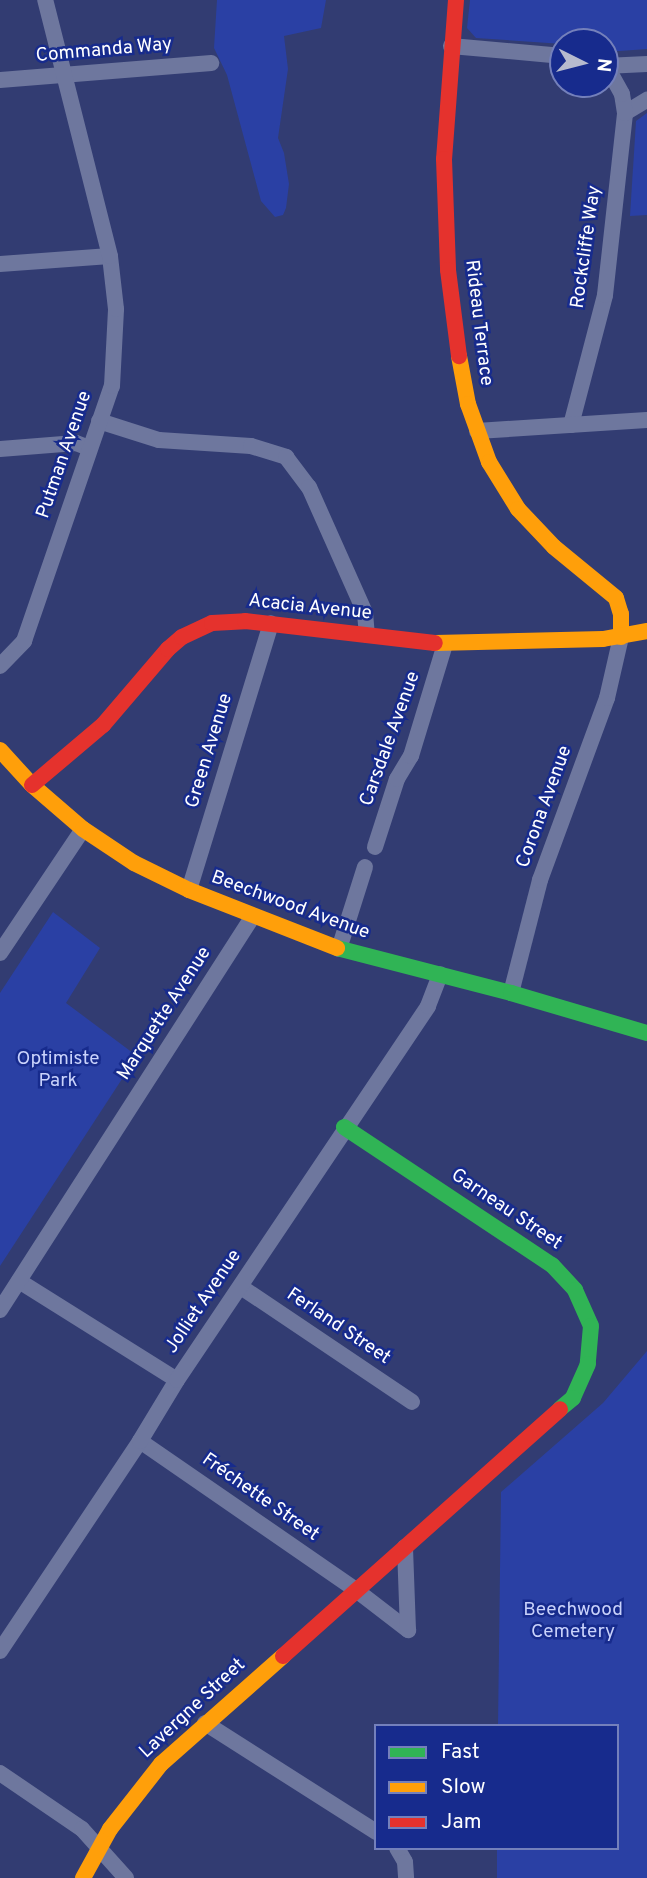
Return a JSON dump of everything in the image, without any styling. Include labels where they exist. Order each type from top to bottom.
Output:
[{"type":"street","name":"Putman Avenue","points":[[0,666],[24,641],[112,386],[116,309],[110,256],[62,76],[45,0]]},
{"type":"street","name":"Rideau Terrace","points":[[457,0],[444,159],[448,270],[461,372],[489,462],[518,509],[554,547],[616,598],[621,614],[621,637]]},
{"type":"street","points":[[452,46],[549,55]]},
{"type":"street","name":"Commanda Way","points":[[0,80],[211,63]]},
{"type":"street","name":"Rockcliffe Way","points":[[619,65],[647,64]]},
{"type":"street","name":"Rockcliffe Way","points":[[571,425],[605,295],[625,113],[619,89]]},
{"type":"street","points":[[625,113],[647,100]]},
{"type":"street","points":[[0,264],[110,256]]},
{"type":"street","points":[[478,431],[647,420]]},
{"type":"street","points":[[99,421],[159,440],[251,446],[286,457],[309,486],[365,613],[367,635]]},
{"type":"street","points":[[0,449],[76,443],[89,448]]},
{"type":"street","name":"Acacia Avenue","points":[[32,785],[103,725],[155,663],[182,637],[212,623],[271,623],[445,644],[534,643],[621,637],[647,631]]},
{"type":"street","name":"Green Avenue","points":[[188,890],[271,623]]},
{"type":"street","name":"Corona Avenue","points":[[511,993],[540,880],[607,698],[621,637]]},
{"type":"street","name":"Carsdale Avenue","points":[[375,847],[397,779],[411,756],[445,644]]},
{"type":"street","name":"Beechwood Avenue","points":[[0,750],[32,785],[83,829],[134,863],[188,890],[340,949],[511,993],[647,1033]]},
{"type":"street","points":[[0,953],[83,829]]},
{"type":"street","points":[[340,949],[365,867]]},
{"type":"street","name":"Marquette Avenue","points":[[0,1310],[252,917]]},
{"type":"street","name":"Jolliet Avenue","points":[[0,1651],[344,1127],[428,1006],[440,974]]},
{"type":"street","name":"Garneau Street","points":[[344,1127],[552,1265],[575,1290],[591,1326],[588,1364]]},
{"type":"street","points":[[19,1281],[177,1380]]},
{"type":"street","name":"Ferland Street","points":[[241,1287],[412,1402]]},
{"type":"street","name":"Lavergne Street","points":[[83,1878],[110,1829],[161,1764],[573,1398],[588,1364]]},
{"type":"street","name":"Fréchette Street","points":[[140,1441],[356,1590]]},
{"type":"street","points":[[356,1590],[408,1630],[405,1546]]},
{"type":"street","points":[[205,1723],[374,1831]]},
{"type":"street","points":[[0,1773],[82,1829],[127,1878]]},
{"type":"street","points":[[398,1850],[405,1862],[406,1878]]},
{"type":"green space","points":[[217,0],[326,0],[321,28],[284,36],[288,69],[278,138],[284,153],[289,184],[283,215],[275,217],[261,201],[227,75],[214,48]]},
{"type":"green space","points":[[470,0],[647,0],[647,49],[619,51],[619,28],[549,28],[549,43],[476,38],[467,28]]},
{"type":"green space","points":[[647,113],[647,215],[630,216],[636,121]]},
{"type":"green space","name":"Optimiste Park","points":[[53,912],[100,948],[66,1003],[137,1056],[0,1266],[0,993]]},
{"type":"green space","name":"Beechwood Cemetery","points":[[647,1351],[647,1878],[497,1878],[497,1850],[619,1850],[619,1724],[498,1724],[501,1492],[603,1403]]},
{"type":"traffic: fast","points":[[337,948],[511,993],[647,1033]]},
{"type":"traffic: fast","points":[[344,1127],[552,1265],[575,1290],[591,1326],[588,1364],[573,1398],[560,1409]]},
{"type":"traffic: slow","points":[[459,356],[468,404],[489,462],[518,509],[554,547],[616,598],[621,614],[621,637]]},
{"type":"traffic: slow","points":[[435,643],[603,639],[647,631]]},
{"type":"traffic: slow","points":[[0,750],[32,785],[83,829],[134,863],[189,890],[337,948]]},
{"type":"traffic: slow","points":[[83,1878],[110,1829],[161,1764],[283,1656]]},
{"type":"traffic: jam","points":[[456,0],[444,159],[448,270],[459,356]]},
{"type":"traffic: jam","points":[[32,785],[103,725],[168,649],[182,637],[212,623],[245,621],[435,643]]},
{"type":"traffic: jam","points":[[283,1656],[560,1409]]}]
